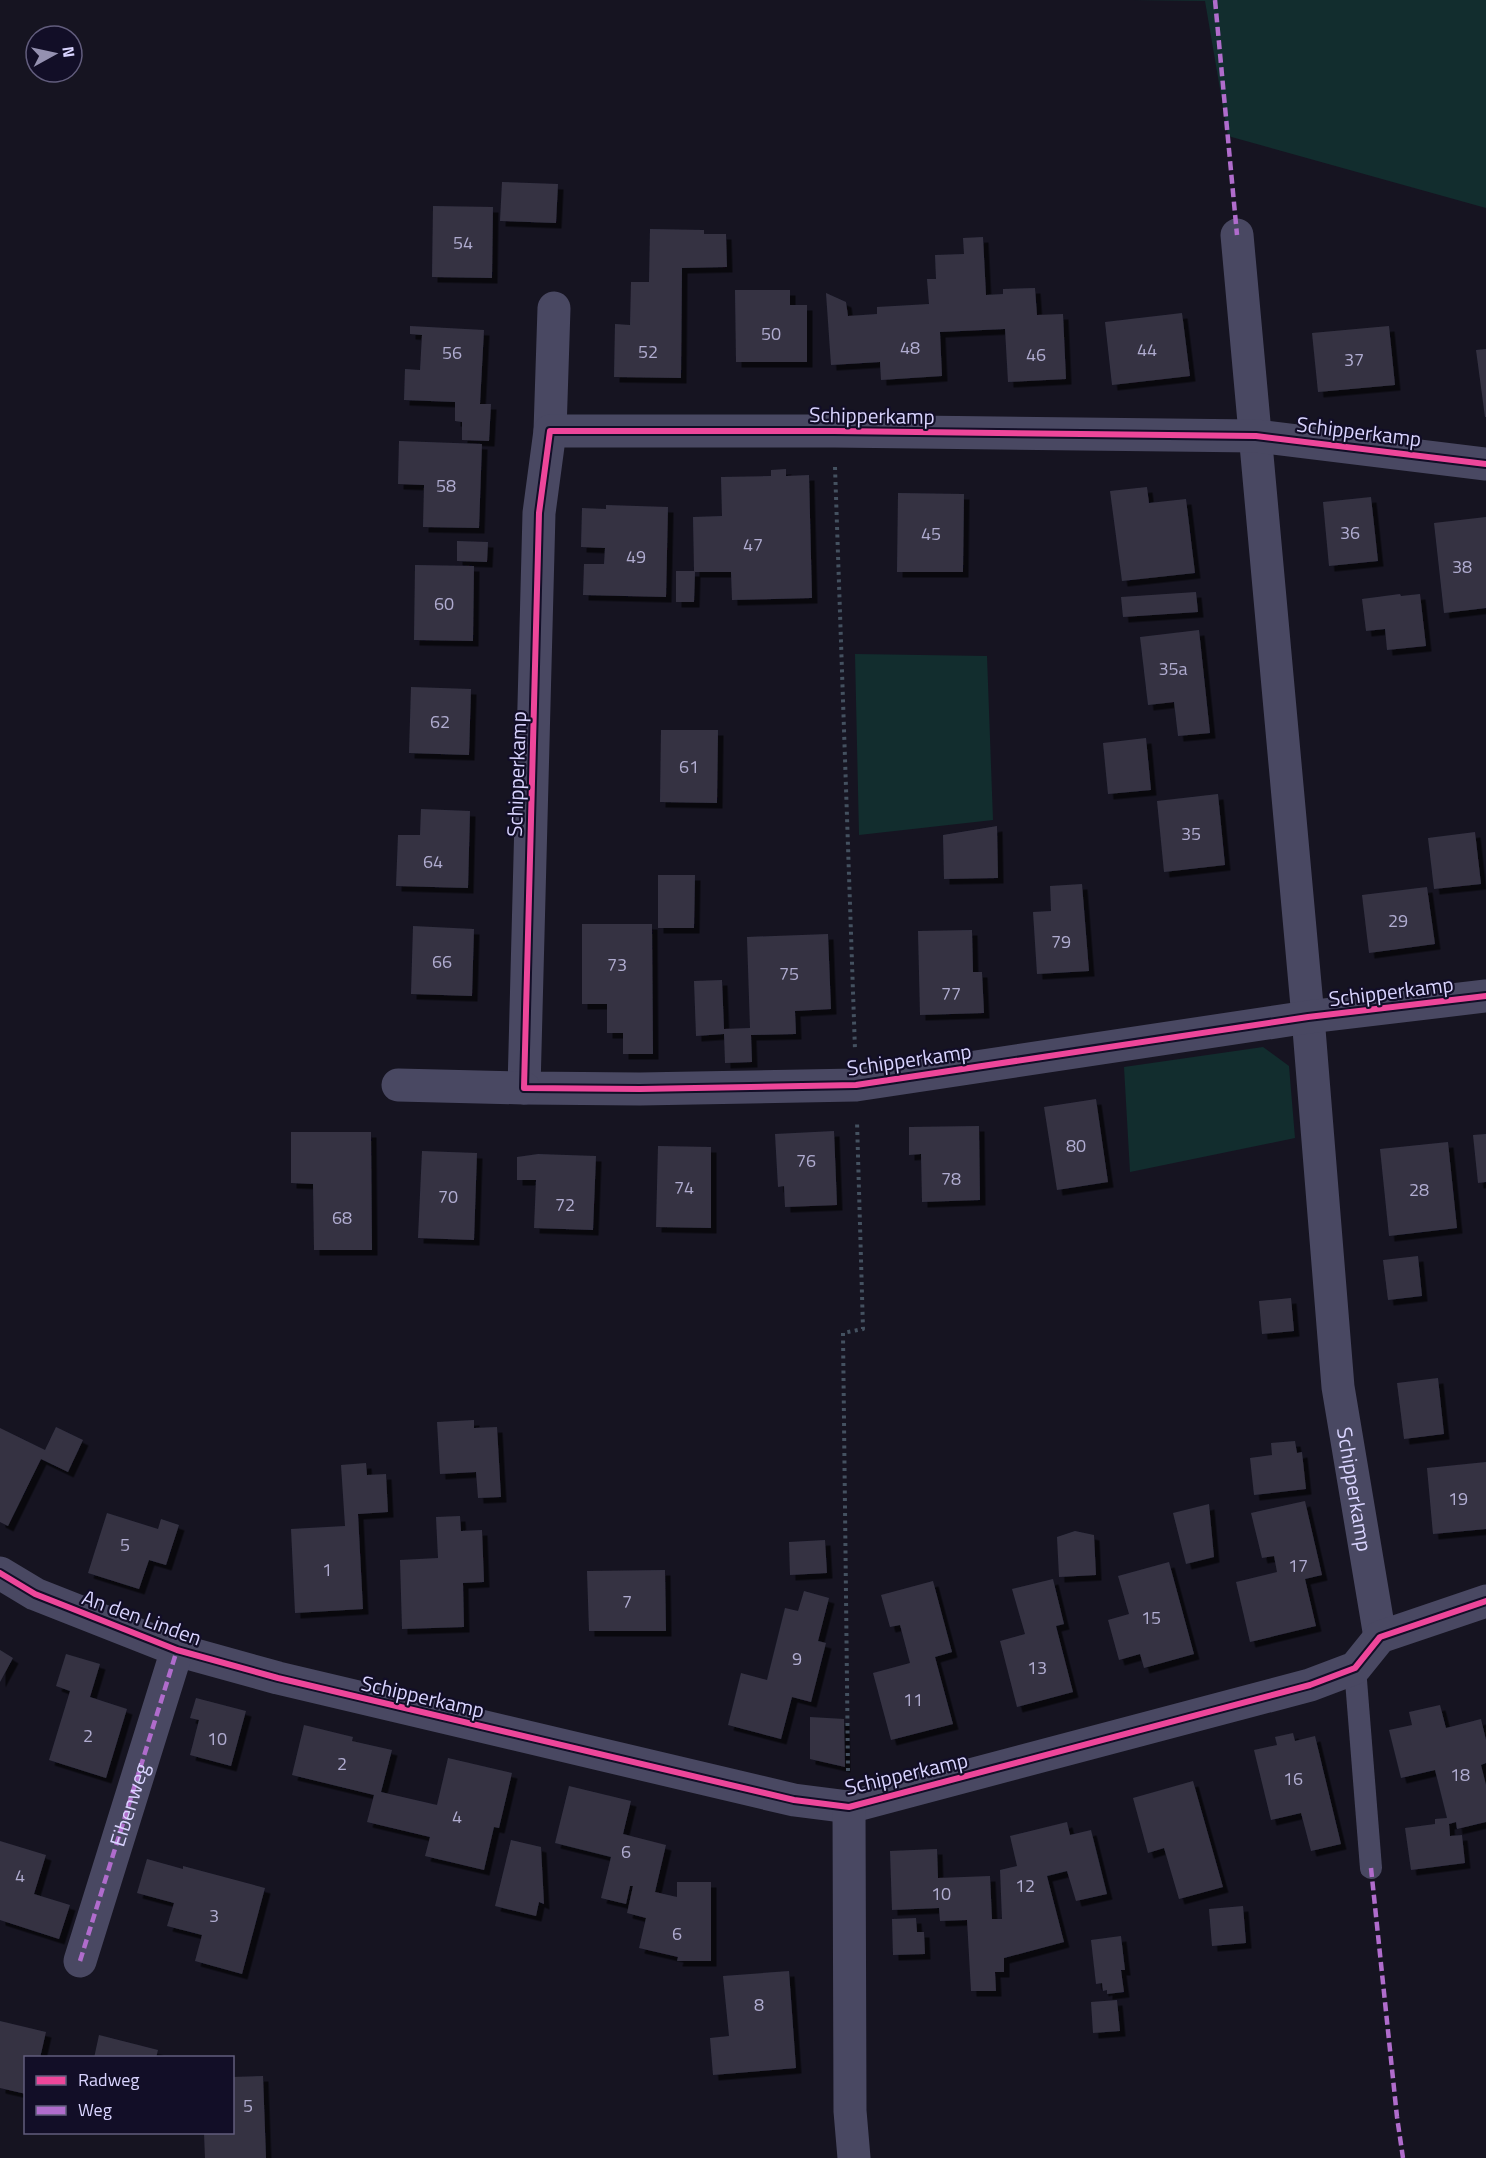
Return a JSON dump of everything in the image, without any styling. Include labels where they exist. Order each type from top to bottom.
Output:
[{"type":"street","name":"Schipperkamp","points":[[1237,235],[1308,1017],[1338,1387],[1380,1637]]},
{"type":"street","name":"Schipperkamp","points":[[524,1088],[539,513],[550,431],[554,308]]},
{"type":"street","name":"Schipperkamp","points":[[550,431],[858,431],[1256,436],[1486,464]]},
{"type":"street","name":"Schipperkamp","points":[[398,1085],[640,1089],[856,1085],[1308,1017],[1486,996]]},
{"type":"street","name":"An den Linden","points":[[0,1573],[35,1594],[177,1650],[278,1678]]},
{"type":"street","points":[[1355,1668],[1380,1637],[1486,1601]]},
{"type":"street","name":"Eibenweg","points":[[81,1961],[177,1650]]},
{"type":"street","name":"Schipperkamp","points":[[278,1678],[794,1800],[849,1807],[1310,1685],[1355,1668]]},
{"type":"street","name":"Schipperkamp","points":[[849,1807],[850,2111],[854,2158]]},
{"type":"lane","points":[[1355,1668],[1371,1868]]},
{"type":"green space","points":[[1133,0],[1486,0],[1486,208],[1228,136],[1205,1]]},
{"type":"green space","points":[[855,654],[987,656],[993,820],[859,835]]},
{"type":"green space","points":[[1263,1047],[1289,1066],[1295,1138],[1130,1172],[1124,1067]]},
{"type":"building","points":[[502,182],[558,184],[556,223],[500,221]]},
{"type":"building","points":[[433,206],[493,207],[492,278],[432,277]]},
{"type":"building","points":[[650,229],[704,230],[704,234],[726,234],[727,267],[682,268],[681,378],[614,377],[615,324],[630,325],[631,282],[649,282]]},
{"type":"building","points":[[983,237],[986,295],[1003,294],[1003,289],[1035,288],[1037,315],[1063,314],[1066,379],[1008,382],[1005,329],[940,332],[942,376],[881,380],[880,362],[831,365],[826,293],[846,302],[848,316],[877,314],[877,307],[929,304],[927,279],[936,279],[935,255],[964,254],[963,238]]},
{"type":"building","points":[[735,290],[790,290],[790,305],[807,305],[807,362],[736,362]]},
{"type":"building","points":[[1182,313],[1190,376],[1112,385],[1105,322]]},
{"type":"building","points":[[410,326],[484,330],[480,404],[491,404],[489,441],[462,440],[462,422],[455,421],[455,402],[404,400],[405,369],[420,370],[422,335],[410,334]]},
{"type":"building","points":[[1389,326],[1395,385],[1318,392],[1312,333]]},
{"type":"building","points":[[1486,349],[1486,417],[1485,417],[1476,350]]},
{"type":"building","points":[[399,441],[482,444],[479,528],[423,527],[424,485],[398,484]]},
{"type":"building","points":[[786,469],[786,476],[809,475],[812,598],[732,600],[731,572],[695,572],[694,602],[676,602],[676,571],[694,571],[693,517],[722,516],[721,477],[771,476],[771,470]]},
{"type":"building","points":[[1147,487],[1149,503],[1186,499],[1195,573],[1122,581],[1110,491]]},
{"type":"building","points":[[898,493],[964,494],[963,572],[897,572]]},
{"type":"building","points":[[1371,497],[1378,561],[1329,566],[1323,502]]},
{"type":"building","points":[[606,505],[668,507],[666,597],[583,595],[584,564],[604,564],[605,548],[581,547],[582,508],[606,509]]},
{"type":"building","points":[[1486,517],[1486,608],[1444,613],[1434,523]]},
{"type":"building","points":[[457,541],[488,542],[487,562],[457,561]]},
{"type":"building","points":[[415,565],[474,566],[473,641],[414,640]]},
{"type":"building","points":[[1196,592],[1198,612],[1123,617],[1121,597]]},
{"type":"building","points":[[1400,594],[1401,596],[1420,594],[1426,646],[1387,650],[1385,629],[1366,631],[1362,599]]},
{"type":"building","points":[[1199,630],[1210,733],[1178,736],[1174,702],[1148,705],[1140,637]]},
{"type":"building","points":[[411,687],[471,689],[469,755],[409,753]]},
{"type":"building","points":[[661,730],[718,730],[717,803],[660,802]]},
{"type":"building","points":[[1146,738],[1151,790],[1108,794],[1103,743]]},
{"type":"building","points":[[1218,794],[1225,865],[1164,872],[1157,801]]},
{"type":"building","points":[[421,809],[470,811],[468,888],[396,886],[398,835],[420,835]]},
{"type":"building","points":[[997,826],[998,878],[944,879],[943,835]]},
{"type":"building","points":[[1475,832],[1481,884],[1434,889],[1428,838]]},
{"type":"building","points":[[658,875],[695,875],[694,928],[658,928]]},
{"type":"building","points":[[1082,884],[1089,971],[1037,974],[1033,912],[1051,911],[1050,886]]},
{"type":"building","points":[[1427,887],[1435,944],[1369,953],[1362,895]]},
{"type":"building","points":[[582,924],[652,924],[653,1054],[623,1054],[623,1033],[607,1033],[607,1004],[582,1004]]},
{"type":"building","points":[[413,926],[474,929],[472,996],[411,994]]},
{"type":"building","points":[[972,930],[973,972],[982,972],[984,1013],[920,1015],[918,931]]},
{"type":"building","points":[[828,934],[831,1009],[795,1011],[796,1034],[751,1035],[752,1062],[725,1063],[724,1034],[696,1036],[694,981],[722,980],[724,1029],[750,1028],[747,937]]},
{"type":"building","points":[[1096,1099],[1108,1182],[1057,1190],[1044,1107]]},
{"type":"building","points":[[979,1126],[980,1200],[922,1202],[921,1154],[909,1155],[909,1127]]},
{"type":"building","points":[[834,1131],[837,1205],[785,1207],[784,1186],[778,1187],[775,1134]]},
{"type":"building","points":[[291,1132],[371,1132],[372,1250],[314,1250],[313,1184],[291,1183]]},
{"type":"building","points":[[1486,1134],[1486,1182],[1478,1183],[1473,1135]]},
{"type":"building","points":[[1448,1142],[1457,1228],[1389,1236],[1380,1149]]},
{"type":"building","points":[[658,1146],[711,1147],[711,1228],[656,1227]]},
{"type":"building","points":[[422,1151],[477,1153],[474,1240],[418,1238]]},
{"type":"building","points":[[538,1154],[596,1156],[593,1230],[534,1228],[536,1180],[517,1180],[517,1157]]},
{"type":"building","points":[[1418,1256],[1422,1296],[1388,1300],[1383,1260]]},
{"type":"building","points":[[1291,1298],[1294,1331],[1262,1334],[1259,1301]]},
{"type":"building","points":[[1438,1378],[1444,1434],[1404,1439],[1397,1383]]},
{"type":"building","points":[[474,1420],[474,1428],[497,1427],[501,1497],[478,1498],[476,1472],[440,1474],[437,1422]]},
{"type":"building","points":[[56,1427],[83,1440],[68,1472],[41,1459],[8,1526],[0,1522],[0,1428],[45,1450]]},
{"type":"building","points":[[1295,1441],[1297,1453],[1302,1452],[1306,1489],[1254,1495],[1250,1458],[1272,1455],[1271,1443]]},
{"type":"building","points":[[1486,1462],[1486,1529],[1433,1534],[1427,1468]]},
{"type":"building","points":[[366,1463],[367,1475],[386,1474],[388,1512],[358,1514],[363,1609],[295,1613],[291,1529],[345,1526],[341,1465]]},
{"type":"building","points":[[1305,1501],[1322,1575],[1305,1579],[1316,1626],[1250,1642],[1236,1582],[1277,1572],[1274,1556],[1262,1558],[1251,1513]]},
{"type":"building","points":[[1209,1504],[1214,1557],[1186,1564],[1173,1513]]},
{"type":"building","points":[[107,1513],[158,1529],[161,1519],[179,1525],[166,1565],[149,1560],[139,1589],[88,1573]]},
{"type":"building","points":[[460,1516],[461,1531],[482,1530],[484,1582],[463,1583],[464,1627],[402,1629],[400,1560],[438,1558],[436,1517]]},
{"type":"building","points":[[1075,1531],[1094,1535],[1096,1575],[1059,1577],[1057,1537]]},
{"type":"building","points":[[825,1540],[827,1573],[790,1575],[789,1542]]},
{"type":"building","points":[[1169,1562],[1194,1654],[1144,1668],[1140,1654],[1119,1660],[1108,1620],[1129,1614],[1118,1576]]},
{"type":"building","points":[[665,1570],[666,1631],[589,1631],[587,1571]]},
{"type":"building","points":[[1053,1579],[1064,1624],[1056,1626],[1073,1692],[1017,1707],[1000,1641],[1025,1634],[1012,1589]]},
{"type":"building","points":[[933,1581],[952,1652],[935,1657],[953,1724],[891,1740],[873,1673],[910,1663],[900,1625],[890,1627],[881,1595]]},
{"type":"building","points":[[804,1591],[829,1598],[818,1641],[826,1643],[811,1702],[792,1697],[781,1739],[728,1725],[741,1673],[767,1680],[785,1608],[798,1611]]},
{"type":"building","points":[[0,1650],[13,1658],[0,1682]]},
{"type":"building","points":[[66,1654],[100,1664],[90,1697],[127,1709],[106,1778],[49,1760],[70,1691],[56,1686]]},
{"type":"building","points":[[196,1698],[246,1711],[231,1766],[190,1755],[199,1720],[190,1718]]},
{"type":"building","points":[[1440,1705],[1446,1728],[1481,1719],[1486,1740],[1486,1763],[1481,1765],[1486,1785],[1486,1822],[1457,1829],[1456,1822],[1449,1824],[1450,1836],[1462,1835],[1465,1863],[1411,1870],[1405,1828],[1435,1824],[1435,1819],[1447,1818],[1435,1770],[1401,1778],[1389,1730],[1412,1725],[1409,1712]]},
{"type":"building","points":[[810,1717],[844,1719],[845,1767],[810,1759]]},
{"type":"building","points":[[304,1725],[353,1737],[352,1741],[392,1750],[381,1792],[437,1805],[448,1758],[512,1773],[499,1828],[494,1827],[484,1870],[425,1856],[430,1837],[367,1822],[374,1795],[292,1775]]},
{"type":"building","points":[[1293,1733],[1295,1741],[1315,1736],[1341,1844],[1311,1851],[1301,1813],[1271,1820],[1254,1750],[1277,1745],[1275,1737]]},
{"type":"building","points":[[1193,1781],[1223,1887],[1179,1899],[1164,1848],[1148,1853],[1133,1798]]},
{"type":"building","points":[[569,1786],[631,1801],[623,1834],[666,1845],[655,1892],[677,1897],[677,1882],[711,1882],[711,1961],[677,1961],[678,1957],[639,1948],[646,1918],[627,1913],[633,1886],[630,1886],[626,1904],[601,1898],[611,1857],[555,1843]]},
{"type":"building","points":[[1067,1822],[1070,1835],[1091,1830],[1107,1894],[1076,1901],[1067,1871],[1047,1876],[1064,1942],[1004,1958],[1004,1972],[995,1972],[996,1991],[971,1991],[967,1920],[940,1921],[939,1908],[892,1910],[890,1851],[937,1849],[938,1878],[990,1876],[992,1919],[1002,1919],[1000,1870],[1017,1866],[1010,1836]]},
{"type":"building","points":[[511,1840],[541,1847],[544,1904],[539,1902],[536,1916],[495,1906]]},
{"type":"building","points":[[0,1841],[46,1855],[34,1894],[70,1905],[59,1939],[0,1920]]},
{"type":"building","points":[[147,1859],[265,1888],[242,1974],[195,1961],[202,1935],[167,1926],[174,1903],[137,1893]]},
{"type":"building","points":[[1243,1906],[1246,1943],[1212,1946],[1209,1909]]},
{"type":"building","points":[[916,1918],[917,1932],[924,1932],[925,1954],[893,1955],[892,1919]]},
{"type":"building","points":[[1121,1936],[1125,1970],[1121,1970],[1124,1992],[1107,1994],[1107,1990],[1103,1991],[1102,1983],[1096,1984],[1091,1940]]},
{"type":"building","points":[[789,1971],[796,2068],[713,2075],[710,2038],[729,2036],[723,1976]]},
{"type":"building","points":[[1117,2000],[1120,2031],[1093,2033],[1091,2002]]},
{"type":"building","points":[[0,2021],[46,2032],[40,2056],[24,2056],[24,2094],[0,2088]]},
{"type":"building","points":[[99,2035],[158,2050],[156,2056],[94,2056]]},
{"type":"building","points":[[263,2076],[266,2158],[205,2158],[204,2134],[234,2134],[234,2077]]},
{"type":"marked path","points":[[1215,0],[1237,235]]},
{"type":"marked path","points":[[80,1961],[177,1650]]},
{"type":"marked path","points":[[1371,1868],[1403,2158]]},
{"type":"cycle path","points":[[1486,464],[1256,436],[834,431],[550,431],[539,513],[524,1088],[640,1089],[856,1085],[1308,1017],[1486,996]]},
{"type":"cycle path","points":[[0,1573],[35,1594],[177,1650],[278,1678],[794,1800],[849,1807],[1310,1685],[1355,1668],[1380,1637],[1486,1601]]}]
